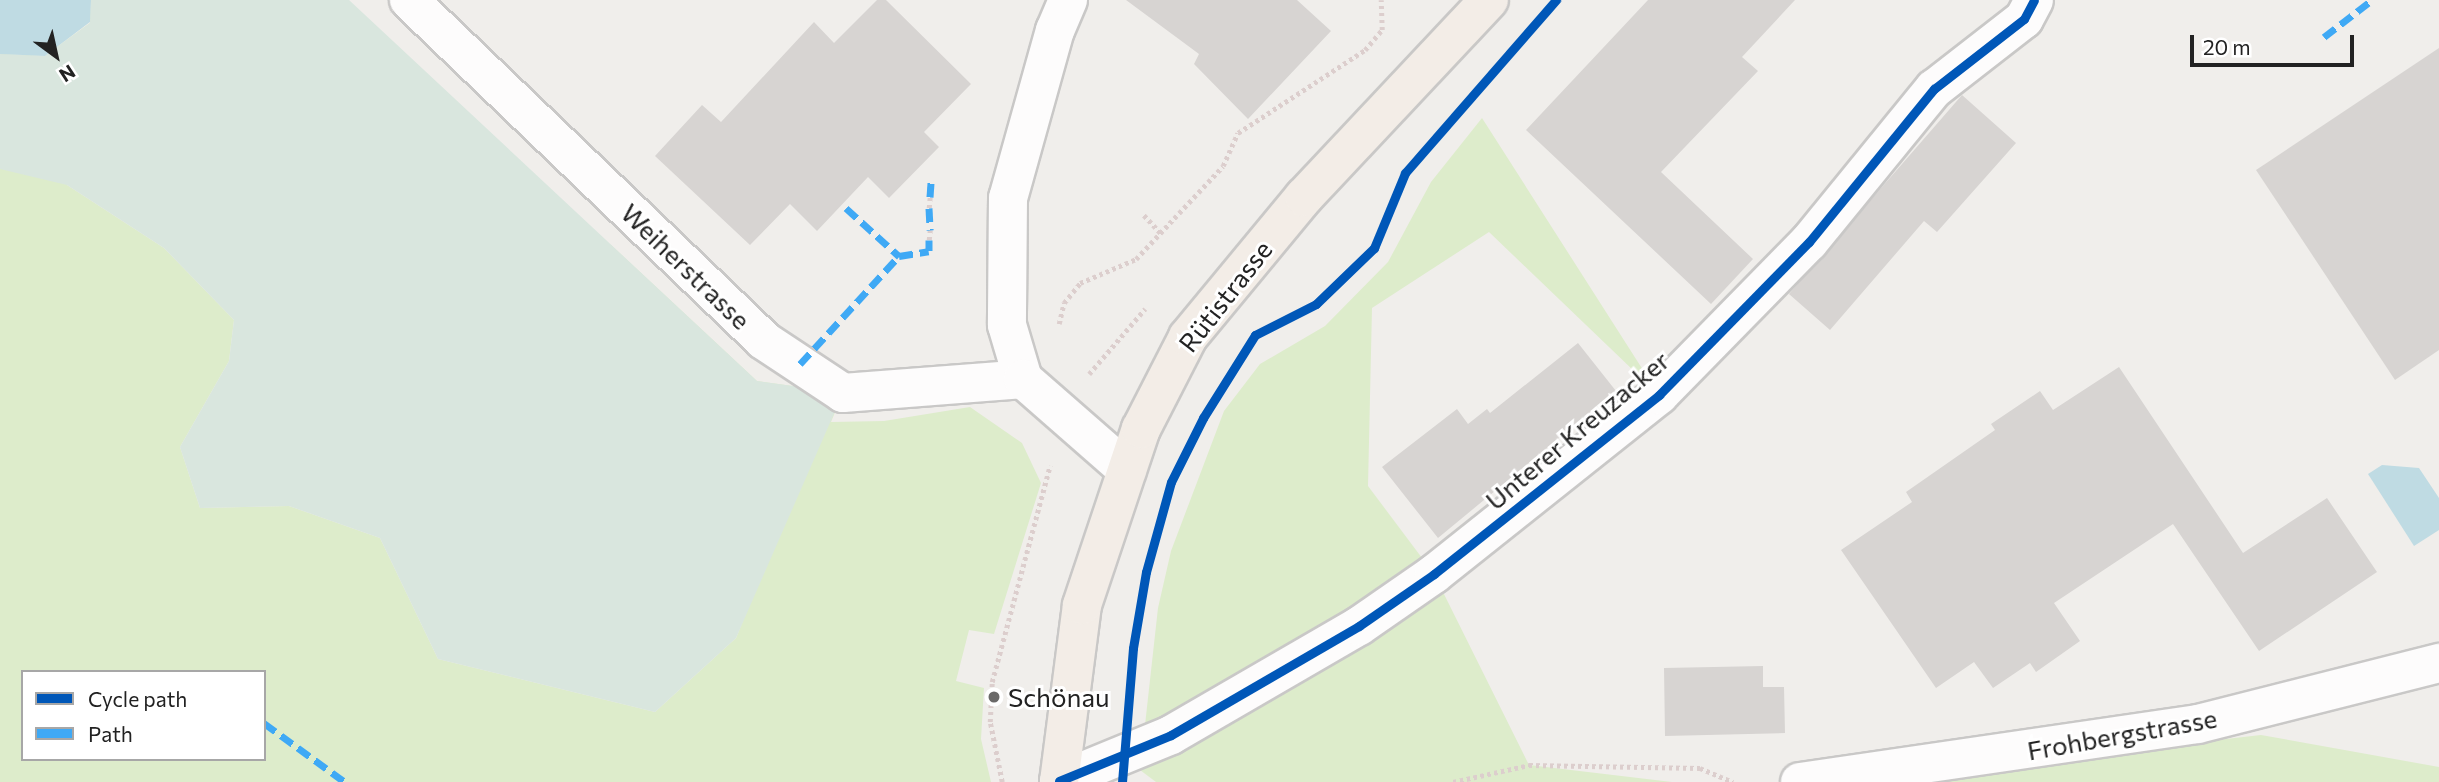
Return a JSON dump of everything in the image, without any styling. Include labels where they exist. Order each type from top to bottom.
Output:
[{"type":"main road","name":"Rütistrasse","points":[[1060,782],[1082,605],[1141,429],[1188,337],[1304,197],[1489,0]]},
{"type":"street","name":"Weiherstrasse","points":[[409,0],[763,340],[843,393],[1023,379]]},
{"type":"street","points":[[1068,0],[1055,30],[1008,198],[1007,325],[1023,379],[1127,470]]},
{"type":"street","name":"Unterer Kreuzacker","points":[[1060,782],[1171,735],[1359,626],[1434,574],[1659,395],[1808,242],[1934,89],[2024,19],[2034,0]]},
{"type":"street","name":"Frohbergstrasse","points":[[1800,782],[2198,723],[2439,663]]},
{"type":"path","points":[[1058,328],[1064,303],[1080,283],[1136,259],[1223,166],[1238,133],[1374,41],[1382,30],[1381,0]]},
{"type":"path","points":[[929,208],[930,197]]},
{"type":"path","points":[[1144,215],[1161,233]]},
{"type":"path","points":[[929,230],[929,240]]},
{"type":"path","points":[[1002,782],[990,722],[992,682],[1050,467],[1034,443],[1058,410],[1148,306]]},
{"type":"path","points":[[1083,365],[1091,372]]},
{"type":"path","points":[[1452,782],[1530,765],[1700,768],[1733,782]]},
{"type":"green space","points":[[91,0],[210,0],[67,185],[164,248],[234,320],[229,361],[180,447],[200,508],[289,506],[380,538],[438,659],[655,712],[736,638],[785,518],[610,244],[757,381],[843,393],[831,422],[884,421],[970,407],[1022,443],[1041,483],[994,634],[969,630],[956,681],[984,688],[981,739],[991,782],[0,782],[0,54],[45,56],[90,23]]},
{"type":"green space","points":[[1482,118],[1659,395],[1489,232],[1372,308],[1368,486],[1434,574],[1529,765],[1672,782],[1156,782],[1140,770],[1158,608],[1171,551],[1224,411],[1260,364],[1325,326],[1388,262],[1431,182]]},
{"type":"green space","points":[[2261,735],[2439,767],[2439,782],[1848,782]]},
{"type":"shaded area","points":[[91,0],[349,0],[757,381],[843,393],[736,638],[655,712],[438,659],[380,538],[289,506],[200,508],[180,447],[229,361],[234,320],[164,248],[67,185],[0,169],[0,54],[45,56],[90,23]]},
{"type":"water","points":[[0,0],[91,0],[90,22],[45,56],[0,54]]},
{"type":"water","points":[[2382,465],[2419,468],[2439,498],[2439,530],[2414,546],[2368,474]]},
{"type":"building","points":[[877,0],[886,0],[971,84],[924,132],[939,147],[889,198],[868,177],[817,231],[790,204],[750,245],[655,156],[702,105],[721,122],[814,22],[834,43]]},
{"type":"building","points":[[1126,0],[1297,0],[1331,31],[1248,119],[1194,64],[1199,54]]},
{"type":"building","points":[[1648,0],[1795,0],[1742,57],[1758,71],[1661,172],[1753,259],[1711,304],[1526,130]]},
{"type":"building","points":[[2439,48],[2439,350],[2395,380],[2256,170]]},
{"type":"building","points":[[1962,95],[2016,143],[1937,232],[1924,221],[1830,330],[1789,294]]},
{"type":"building","points":[[1578,343],[1616,391],[1438,538],[1382,467],[1457,409],[1468,424],[1487,409],[1490,413]]},
{"type":"building","points":[[2119,367],[2243,553],[2327,498],[2377,572],[2259,651],[2173,524],[2054,603],[2080,641],[2036,672],[2030,663],[1993,688],[1974,662],[1936,688],[1841,550],[1912,502],[1906,492],[1995,430],[1991,424],[2040,391],[2053,410]]},
{"type":"building","points":[[1763,666],[1763,687],[1784,687],[1785,733],[1665,736],[1664,668]]},
{"type":"marked path","points":[[2324,37],[2372,0]]},
{"type":"marked path","points":[[930,197],[931,181]]},
{"type":"marked path","points":[[846,208],[899,256]]},
{"type":"marked path","points":[[929,208],[930,230]]},
{"type":"marked path","points":[[800,364],[899,256],[929,251],[929,240]]},
{"type":"marked path","points":[[266,724],[345,782]]},
{"type":"cycle path","points":[[1122,782],[1133,648],[1146,572],[1171,482],[1203,418],[1255,335],[1316,304],[1374,248],[1405,173],[1556,0]]},
{"type":"cycle path","points":[[1059,781],[1171,735],[1359,626],[1434,574],[1659,395],[1809,242],[1934,89],[2024,19],[2034,0]]},
{"type":"place","name":"Schönau","points":[[994,697]]}]
